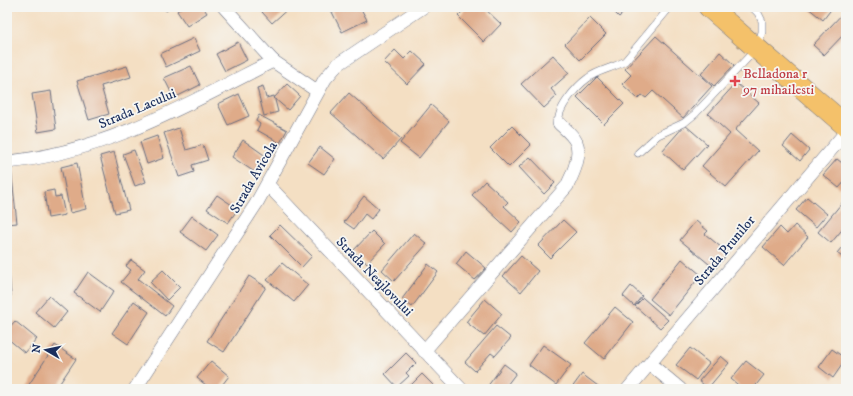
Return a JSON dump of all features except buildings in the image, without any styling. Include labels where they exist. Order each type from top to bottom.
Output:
[{"type":"main road","points":[[709,7],[846,126]]},
{"type":"street","points":[[224,7],[273,61],[318,90]]},
{"type":"street","name":"Strada Avicola","points":[[135,389],[239,232],[268,185],[318,90],[337,65],[423,7]]},
{"type":"street","name":"Strada Lacului","points":[[7,162],[60,154],[124,133],[174,111],[273,61]]},
{"type":"street","points":[[424,351],[567,186],[574,171],[577,157],[576,142],[559,123]]},
{"type":"street","name":"Strada Prunilor","points":[[628,389],[846,132]]},
{"type":"street","name":"Strada Neajlovului","points":[[268,185],[461,389]]},
{"type":"street","points":[[650,364],[680,389]]},
{"type":"lane","points":[[559,123],[557,116],[560,110],[579,87],[589,77],[616,67],[625,61],[670,7]]},
{"type":"lane","points":[[638,153],[658,134],[684,123],[695,114],[757,48],[762,21],[758,12],[752,7]]},
{"type":"place","name":"Belladona r 97 mihailesti","points":[[735,81]]}]
